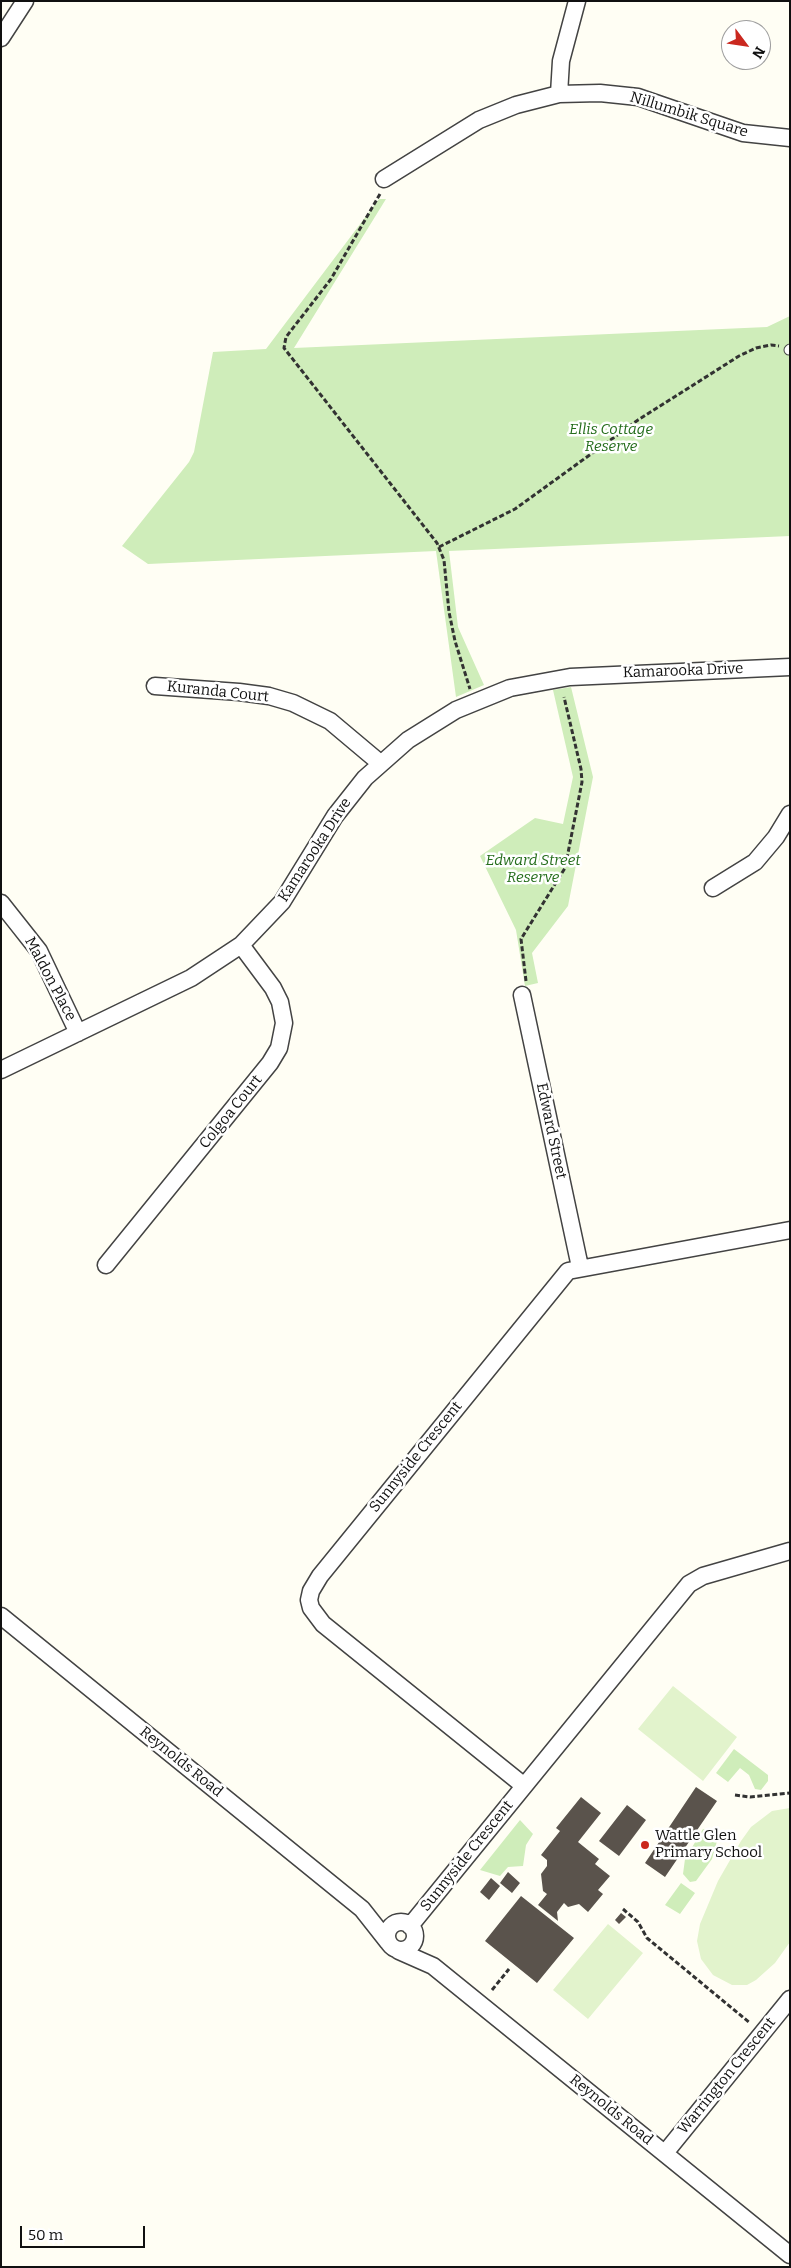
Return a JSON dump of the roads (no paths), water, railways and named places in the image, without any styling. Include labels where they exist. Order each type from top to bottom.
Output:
[{"type":"street","points":[[1,38],[25,1]]},
{"type":"street","points":[[559,94],[561,61],[577,1]]},
{"type":"street","name":"Nillumbik Square","points":[[384,179],[479,120],[516,105],[559,94],[587,92],[638,97],[742,133],[790,138]]},
{"type":"street","name":"Kamarooka Drive","points":[[1,1070],[203,971],[241,945],[282,902],[340,810],[380,763],[423,729],[474,701],[510,688],[570,677],[790,667]]},
{"type":"street","name":"Kuranda Court","points":[[155,686],[239,692],[269,696],[294,703],[318,714],[342,730],[380,763]]},
{"type":"street","points":[[712,888],[755,862],[776,837],[790,814]]},
{"type":"street","name":"Maldon Place","points":[[1,904],[38,951],[78,1033]]},
{"type":"street","name":"Colgoa Court","points":[[106,1265],[270,1063],[279,1048],[284,1031],[284,1016],[280,1002],[273,988],[241,945]]},
{"type":"street","name":"Edward Street","points":[[523,995],[580,1268]]},
{"type":"street","name":"Sunnyside Crescent","points":[[523,1785],[323,1624],[312,1612],[310,1596],[320,1576],[565,1273],[580,1268],[790,1230]]},
{"type":"street","name":"Sunnyside Crescent","points":[[408,1928],[689,1584],[703,1576],[790,1551]]},
{"type":"street","name":"Reynolds Road","points":[[1,1616],[362,1908]]},
{"type":"street","points":[[362,1908],[408,1928],[433,1966]]},
{"type":"street","points":[[362,1908],[393,1946],[433,1966]]},
{"type":"street","points":[[389,1928],[408,1928],[412,1945],[404,1950],[393,1946],[386,1937],[389,1928]]},
{"type":"street","name":"Reynolds Road","points":[[433,1966],[790,2255]]},
{"type":"street","name":"Warrington Crescent","points":[[665,2153],[790,1999]]},
{"type":"place","name":"Wattle Glen Primary School","points":[[645,1845]]},
{"type":"park label","name":"Ellis Cottage Reserve","points":[[611,438]]},
{"type":"park label","name":"Edward Street Reserve","points":[[533,870]]}]
